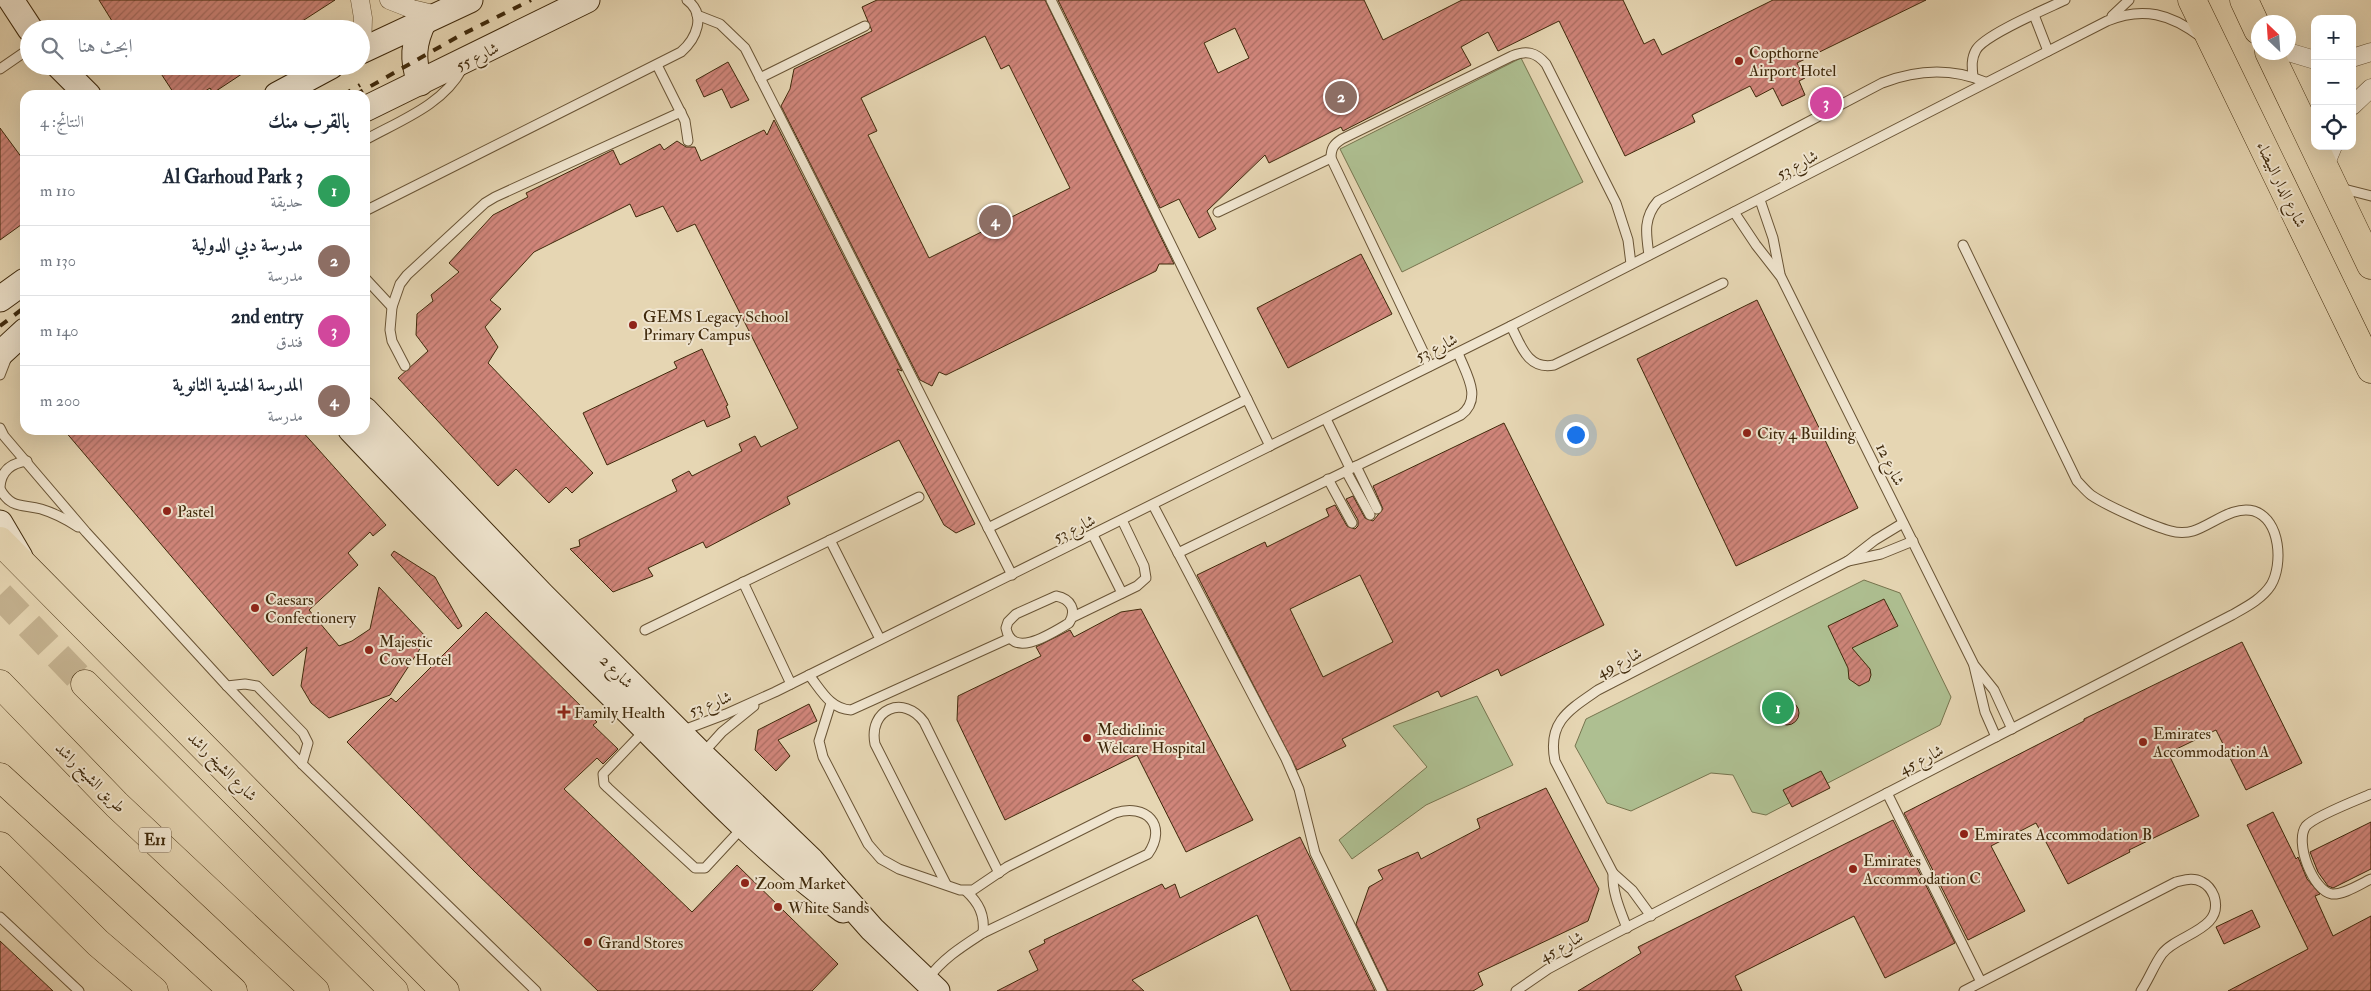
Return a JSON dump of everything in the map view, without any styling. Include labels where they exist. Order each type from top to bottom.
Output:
[{"type":"main road","name":"شارع الدار البيضاء","points":[[2192,0],[2371,369]]},
{"type":"main road","points":[[2244,0],[2251,15]]},
{"type":"main road","points":[[2273,60],[2330,167],[2371,265]]},
{"type":"main road","name":"شارع الشيخ راشد","points":[[0,541],[445,991]]},
{"type":"main road","name":"طريق الشيخ راشد","points":[[0,684],[117,805],[315,991]]},
{"type":"main road","points":[[85,684],[394,991]]},
{"type":"main road","points":[[0,777],[232,991]]},
{"type":"main road","points":[[0,846],[141,985]]},
{"type":"main road","points":[[0,874],[50,916],[72,931],[98,943]]},
{"type":"street","points":[[11,0],[24,20]]},
{"type":"street","points":[[360,0],[362,20]]},
{"type":"street","points":[[389,0],[431,18]]},
{"type":"street","points":[[370,47],[470,0]]},
{"type":"street","name":"شارع 55","points":[[370,107],[587,0]]},
{"type":"street","points":[[420,83],[414,68],[414,52],[417,36],[431,18]]},
{"type":"street","points":[[2356,57],[2371,52]]},
{"type":"street","points":[[2296,54],[2311,59]]},
{"type":"street","points":[[60,75],[69,90]]},
{"type":"street","points":[[68,75],[83,90]]},
{"type":"street","points":[[286,90],[315,75]]},
{"type":"street","points":[[2356,86],[2371,75]]},
{"type":"street","points":[[2353,105],[2371,88]]},
{"type":"street","points":[[0,298],[20,284]]},
{"type":"street","name":"شارع 2","points":[[370,415],[509,562],[662,734]]},
{"type":"street","name":"شارع 2","points":[[356,435],[471,556],[662,734],[811,860],[872,929],[932,986]]},
{"type":"street","points":[[0,523],[25,566]]},
{"type":"street","name":"شارع 2","points":[[696,764],[745,825],[799,876],[872,929]]},
{"type":"lane","points":[[370,208],[681,52],[692,42],[698,29],[697,15],[686,0]]},
{"type":"lane","points":[[1051,0],[1270,446]]},
{"type":"lane","points":[[1973,77],[1972,62],[1977,48],[1988,38],[2064,0]]},
{"type":"lane","name":"شارع 53","points":[[2107,21],[2129,0]]},
{"type":"lane","name":"شارع 53","points":[[662,734],[726,714],[775,692],[1458,353],[2107,21],[2122,15],[2138,13],[2170,18],[2185,25],[2216,50]]},
{"type":"lane","points":[[697,15],[720,24],[745,48],[1012,575]]},
{"type":"lane","points":[[2034,16],[2048,51]]},
{"type":"lane","points":[[760,78],[864,26]]},
{"type":"lane","points":[[1430,366],[1331,158],[1331,150],[1335,143],[1342,139],[1512,56],[1521,52],[1531,52],[1540,56],[1546,64],[1616,203],[1628,240],[1631,264]]},
{"type":"lane","points":[[0,69],[20,55]]},
{"type":"lane","points":[[370,137],[433,102],[452,84],[466,61]]},
{"type":"lane","points":[[657,65],[685,121],[688,141]]},
{"type":"lane","points":[[1649,255],[1645,232],[1646,220],[1650,209],[1658,201],[1668,194],[1882,83],[1918,72],[1936,71],[1973,77],[1985,82]]},
{"type":"lane","points":[[405,366],[392,342],[390,330],[392,307],[400,284],[407,274],[485,203],[507,191],[681,112]]},
{"type":"lane","points":[[1218,212],[1331,158]]},
{"type":"lane","points":[[2330,167],[2371,196]]},
{"type":"lane","name":"شارع 12","points":[[1760,200],[1773,238],[1781,277]]},
{"type":"lane","name":"شارع 12","points":[[1734,212],[1756,245],[1781,277],[1974,665],[1994,690],[2012,729]]},
{"type":"lane","name":"شارع 45","points":[[1516,991],[1548,969],[2232,615],[2260,597],[2271,585],[2277,569],[2278,554],[2276,540],[2263,516],[2253,511],[2243,510],[2233,512],[2193,531],[2171,532],[2089,494],[2077,481],[2068,467],[1963,245]]},
{"type":"lane","points":[[370,283],[392,307]]},
{"type":"lane","points":[[1511,326],[1526,356],[1538,365],[1545,367],[1554,365],[1723,283]]},
{"type":"lane","points":[[0,375],[12,342]]},
{"type":"lane","points":[[1178,553],[1461,415],[1468,409],[1473,400],[1473,391],[1458,353]]},
{"type":"lane","points":[[988,528],[1247,399]]},
{"type":"lane","points":[[1326,419],[1373,512]]},
{"type":"lane","points":[[0,428],[4,436],[86,532],[227,686],[302,764],[536,991]]},
{"type":"lane","points":[[27,461],[16,463],[7,468],[1,478],[0,488],[6,499],[16,505],[41,509],[65,518],[86,532]]},
{"type":"lane","points":[[1328,480],[1352,523]]},
{"type":"lane","points":[[645,630],[919,497]]},
{"type":"lane","points":[[1153,505],[1291,769],[1306,813],[1315,853],[1382,991]]},
{"type":"lane","points":[[1073,617],[1073,609],[1070,602],[1056,596],[1011,617],[1006,628],[1010,638],[1018,644],[1027,644],[1069,623],[1073,617],[1142,583],[1146,572],[1122,520]]},
{"type":"lane","points":[[1848,561],[1875,540],[1903,523]]},
{"type":"lane","points":[[1093,535],[1122,593]]},
{"type":"lane","points":[[830,540],[880,639]]},
{"type":"lane","points":[[1848,561],[1881,554],[1912,541]]},
{"type":"lane","name":"شارع 49","points":[[1651,916],[1632,890],[1613,873],[1554,761],[1552,745],[1559,722],[1568,712],[1598,690],[1848,561]]},
{"type":"lane","points":[[744,582],[791,684]]},
{"type":"lane","points":[[809,675],[831,703],[844,710],[858,708],[1010,638]]},
{"type":"lane","name":"شارع 12","points":[[1974,665],[1985,712],[1996,737]]},
{"type":"lane","points":[[227,686],[245,684],[257,686],[304,733],[308,748],[302,764]]},
{"type":"lane","name":"شارع 53","points":[[696,764],[722,732],[775,692]]},
{"type":"lane","points":[[831,703],[821,732],[820,749],[868,844],[881,860],[890,865],[966,891],[979,905],[984,924],[983,933]]},
{"type":"lane","points":[[946,884],[875,744],[873,734],[875,724],[880,715],[889,709],[909,708],[918,714],[924,722],[999,873]]},
{"type":"lane","points":[[662,734],[603,774],[604,784],[696,868],[705,868],[745,825]]},
{"type":"lane","points":[[1887,793],[1981,982]]},
{"type":"lane","points":[[2371,794],[2306,826],[2302,836],[2301,847],[2319,887],[2326,892],[2334,894],[2342,892],[2371,879]]},
{"type":"lane","points":[[932,986],[934,971],[960,948],[983,933],[1148,854],[1155,839],[1154,823],[1146,814],[1137,810],[1126,809],[1008,867],[980,887],[966,891]]},
{"type":"lane","name":"شارع 49","points":[[1613,873],[1616,899],[1627,928]]},
{"type":"lane","points":[[1964,991],[2176,882],[2189,879],[2202,882],[2212,891],[2216,904],[2214,917],[2205,926],[2163,952],[2142,991]]},
{"type":"lane","points":[[0,917],[79,991]]},
{"type":"green space","points":[[1521,58],[1583,182],[1402,272],[1340,149]]},
{"type":"green space","points":[[1864,580],[1900,593],[1951,697],[1940,725],[1766,815],[1752,812],[1733,775],[1711,773],[1631,811],[1607,803],[1575,746],[1586,719]]},
{"type":"green space","points":[[1477,696],[1513,765],[1426,805],[1352,859],[1339,840],[1427,767],[1393,726]]},
{"type":"building","points":[[99,0],[335,0],[304,20],[111,20]]},
{"type":"building","points":[[877,0],[1045,0],[1174,264],[1159,264],[1156,271],[946,375],[939,372],[932,386],[920,380],[781,106],[790,89],[794,69],[872,31],[862,7]],"holes":[[[985,36],[1001,69],[1009,65],[1070,188],[929,258],[868,135],[877,131],[861,98]]]},
{"type":"building","points":[[1058,0],[1364,0],[1383,40],[1462,0],[1623,0],[1644,44],[1654,39],[1662,55],[1773,0],[1926,0],[1797,63],[1805,78],[1799,81],[1805,95],[1782,106],[1773,88],[1756,97],[1750,86],[1692,115],[1695,122],[1625,156],[1559,21],[1498,51],[1488,32],[1461,47],[1471,65],[1343,131],[1341,127],[1269,163],[1265,155],[1207,211],[1216,229],[1199,238],[1179,199],[1160,208]],"holes":[[[1235,28],[1249,58],[1218,73],[1204,43]]]},
{"type":"building","points":[[728,62],[749,100],[731,108],[722,89],[704,97],[696,80]]},
{"type":"building","points":[[162,75],[240,75],[218,90],[211,90],[210,88],[207,90],[172,90]]},
{"type":"building","points":[[774,120],[902,371],[897,369],[975,524],[956,533],[944,525],[899,440],[787,497],[790,504],[706,548],[703,542],[648,568],[653,576],[613,592],[570,549],[580,546],[579,540],[677,491],[672,480],[689,471],[692,476],[742,451],[739,444],[755,436],[761,447],[798,428],[695,224],[677,232],[663,206],[636,217],[630,204],[534,252],[490,300],[501,309],[485,327],[498,347],[488,363],[593,473],[572,493],[566,487],[549,503],[516,469],[498,486],[398,378],[428,351],[416,335],[417,314],[433,301],[431,295],[459,272],[449,263],[493,215],[528,197],[526,193],[613,150],[620,165],[660,144],[664,150],[677,141],[686,147],[695,147],[701,161],[764,130],[767,135]]},
{"type":"building","points":[[0,128],[20,155],[20,226],[0,240]]},
{"type":"building","points":[[1361,254],[1392,314],[1288,368],[1257,308]]},
{"type":"building","name":"City 4 Building","points":[[1757,300],[1858,508],[1736,566],[1637,359]]},
{"type":"building","points":[[702,349],[728,405],[726,406],[730,417],[707,427],[704,420],[607,465],[583,413],[677,368],[674,362]]},
{"type":"building","points":[[1504,423],[1604,625],[1501,676],[1498,669],[1441,697],[1438,691],[1342,739],[1346,746],[1297,770],[1197,575],[1265,542],[1267,547],[1329,516],[1326,509],[1335,505],[1347,526],[1355,529],[1358,526],[1358,520],[1346,499],[1353,496],[1365,518],[1373,521],[1383,509],[1373,486]],"holes":[[[1360,575],[1393,642],[1323,677],[1290,609]]]},
{"type":"building","points":[[68,435],[305,435],[386,525],[373,536],[370,532],[348,553],[358,565],[309,610],[339,646],[352,641],[370,629],[379,587],[427,638],[390,695],[329,718],[311,703],[301,686],[307,647],[273,676]]},
{"type":"building","points":[[394,551],[435,577],[462,626],[458,629],[391,555]]},
{"type":"building","points":[[1884,599],[1898,626],[1852,648],[1870,669],[1869,681],[1859,686],[1849,679],[1848,668],[1828,626]]},
{"type":"building","name":"Mediclinic Welcare Hospital","points":[[1141,609],[1253,820],[1186,852],[1137,755],[1005,820],[957,720],[958,696],[1041,656],[1036,647],[1070,630],[1074,637],[1121,612]]},
{"type":"building","points":[[486,612],[597,722],[593,725],[618,749],[603,764],[597,758],[564,789],[692,912],[737,865],[838,964],[812,991],[598,991],[474,871],[347,742],[391,698],[396,702]]},
{"type":"building","points":[[2242,642],[2302,763],[2246,790],[2216,730],[2168,753],[2199,816],[2129,850],[2130,852],[2068,884],[2036,823],[1991,846],[2025,911],[1968,940],[1904,813],[2084,721],[2084,719]]},
{"type":"building","points":[[1787,701],[1792,702],[1798,708],[1798,718],[1792,724],[1787,725],[1782,724],[1776,718],[1775,713],[1776,708],[1782,702]]},
{"type":"building","points":[[809,704],[817,721],[778,740],[790,756],[776,771],[755,750],[758,730]]},
{"type":"building","points":[[1821,771],[1830,788],[1792,807],[1783,790]]},
{"type":"building","points":[[1546,788],[1599,889],[1588,921],[1478,973],[1483,985],[1473,991],[1388,991],[1356,924],[1369,887],[1383,879],[1378,870],[1418,852],[1421,859],[1480,828],[1477,819]]},
{"type":"building","points":[[2273,812],[2296,859],[2298,857],[2307,879],[2320,894],[2315,896],[2333,936],[2371,916],[2371,991],[2228,991],[2308,949],[2247,825]]},
{"type":"building","name":"Emirates Accommodation C","points":[[1893,820],[1955,943],[1885,978],[1854,916],[1735,976],[1742,991],[1578,991],[1641,953],[1638,947]]},
{"type":"building","points":[[2371,822],[2371,869],[2333,888],[2328,886],[2318,872],[2310,852]]},
{"type":"building","points":[[1300,837],[1375,991],[1291,991],[1257,915],[1132,980],[1144,991],[997,991],[1038,970],[1029,951],[1045,943],[1044,940],[1162,884],[1165,889],[1175,884],[1180,898]]},
{"type":"building","points":[[2252,910],[2260,927],[2224,944],[2216,927]]},
{"type":"building","points":[[0,941],[53,991],[0,991]]},
{"type":"tunnel","points":[[0,595],[85,684]]},
{"type":"railway","points":[[364,90],[459,36],[531,0]]},
{"type":"railway","points":[[352,90],[360,85]]},
{"type":"railway","points":[[0,326],[20,311]]},
{"type":"place","name":"Copthorne Airport Hotel","points":[[1739,61]]},
{"type":"place","name":"مدرسة دبي الدولية","points":[[1341,97]]},
{"type":"place","name":"2nd entry","points":[[1826,103]]},
{"type":"place","name":"المدرسة الهندية الثانوية","points":[[995,221]]},
{"type":"place","name":"GEMS Legacy School Primary Campus","points":[[633,325]]},
{"type":"place","name":"City 4 Building","points":[[1747,433]]},
{"type":"place","name":"Pastel","points":[[167,511]]},
{"type":"place","name":"Caesars Confectionery","points":[[255,608]]},
{"type":"place","name":"Majestic Cove Hotel","points":[[369,650]]},
{"type":"place","name":"Al Garhoud Park 3","points":[[1778,708]]},
{"type":"place","name":"Family Health","points":[[564,712]]},
{"type":"place","name":"Mediclinic Welcare Hospital","points":[[1087,738]]},
{"type":"place","name":"Emirates Accommodation A","points":[[2143,742]]},
{"type":"place","name":"Emirates Accommodation B","points":[[1964,834]]},
{"type":"place","name":"Emirates Accommodation C","points":[[1853,869]]},
{"type":"place","name":"Zoom Market","points":[[745,883]]},
{"type":"place","name":"White Sands","points":[[778,907]]},
{"type":"place","name":"Grand Stores","points":[[588,942]]}]
